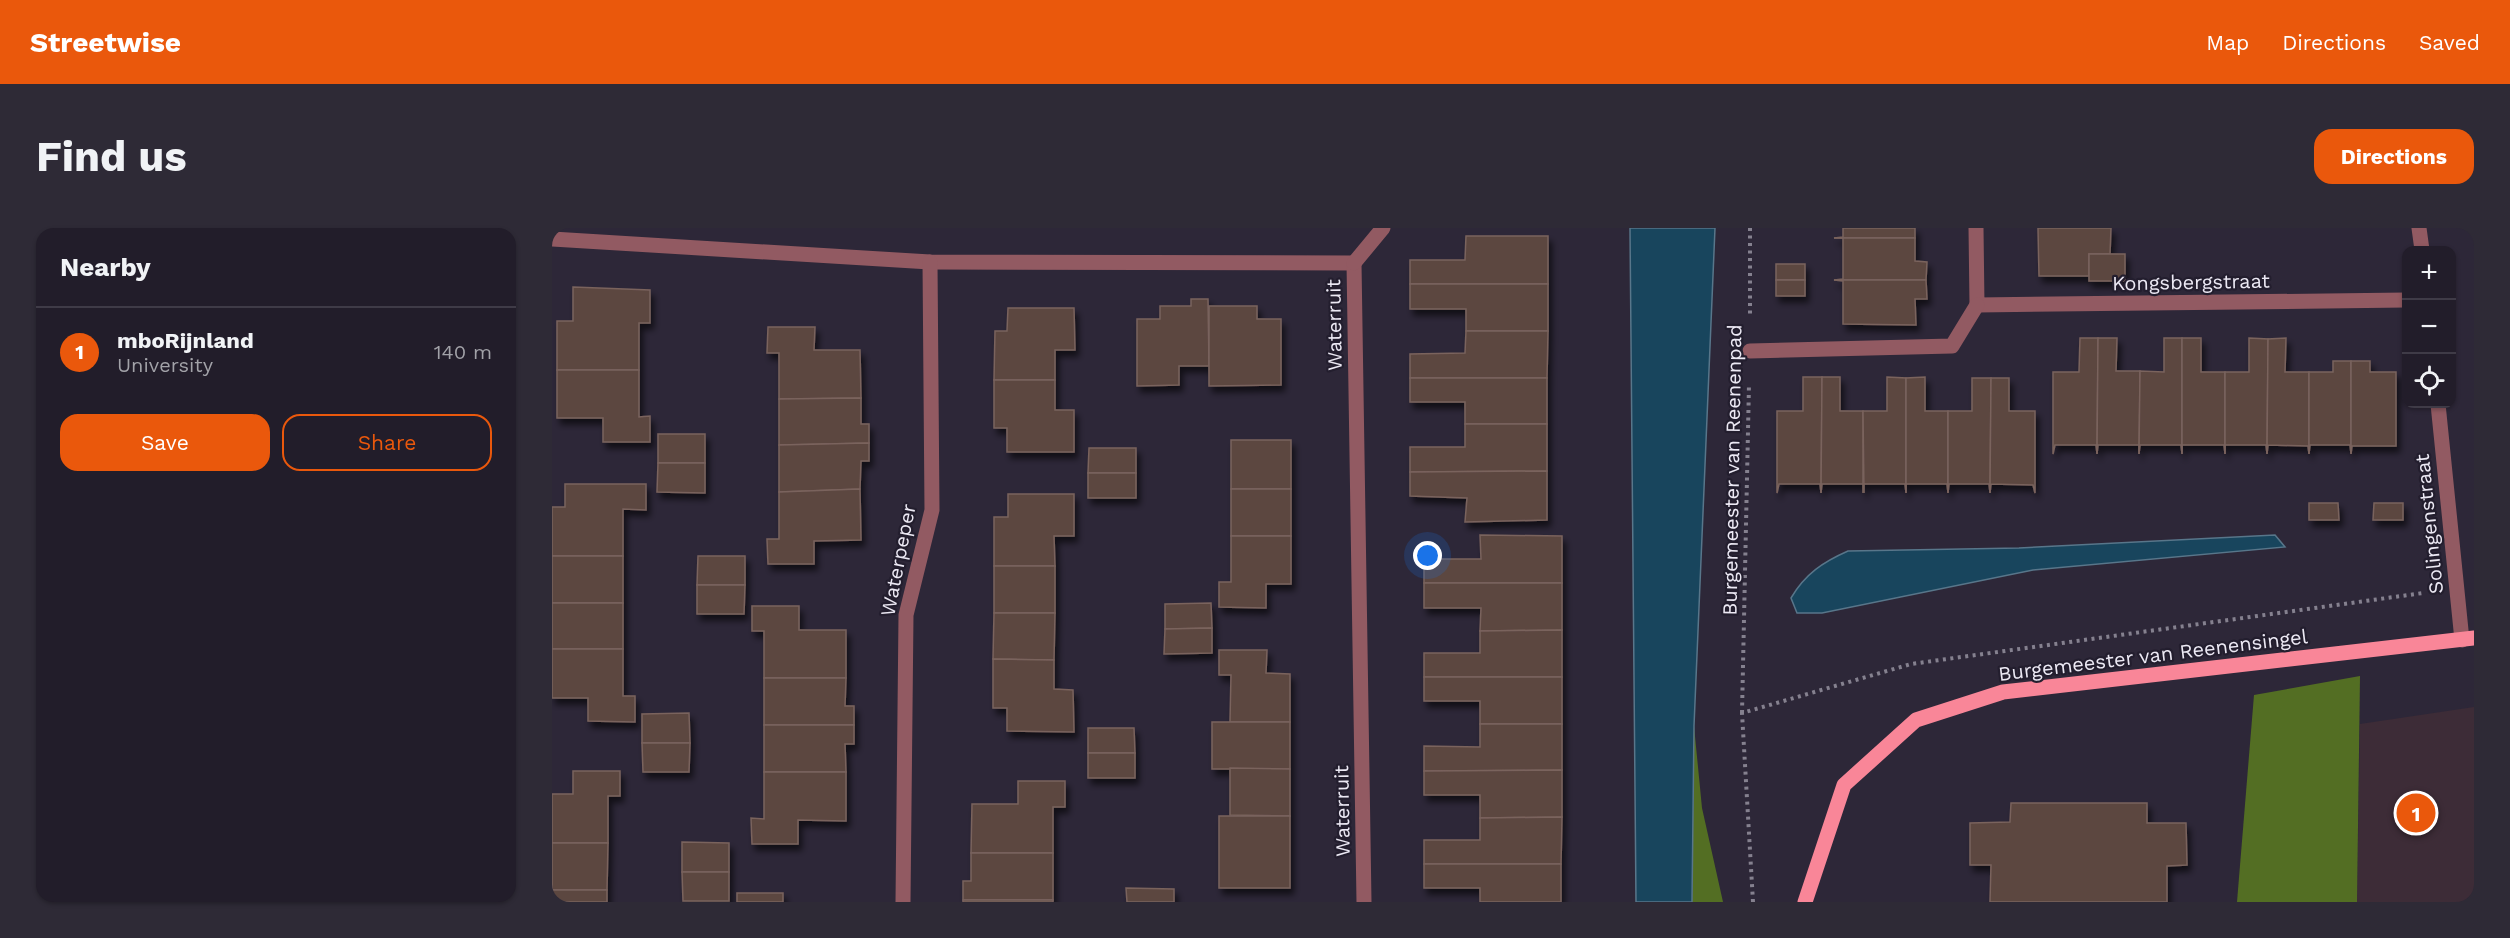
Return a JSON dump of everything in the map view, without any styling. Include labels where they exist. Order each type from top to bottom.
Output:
[{"type":"main road","name":"Burgemeester van Reenensingel","points":[[1805,902],[1844,785],[1916,720],[2003,692],[2468,639]]},
{"type":"street","points":[[1354,263],[1383,228]]},
{"type":"street","points":[[1750,351],[1952,346],[1977,305],[1976,228]]},
{"type":"street","points":[[2419,228],[2421,246]]},
{"type":"street","name":"Waterruit","points":[[552,239],[930,262],[1354,263],[1364,902]]},
{"type":"street","name":"Waterpeper","points":[[903,902],[906,615],[932,510],[930,262]]},
{"type":"street","name":"Kongsbergstraat","points":[[1977,305],[2402,300]]},
{"type":"street","name":"Solingenstraat","points":[[2439,408],[2468,639]]},
{"type":"path","name":"Burgemeester van Reenenpad","points":[[1742,713],[1750,351],[1750,228]]},
{"type":"shaded area","points":[[2474,707],[2474,902],[2357,902],[2360,724]]},
{"type":"green space","points":[[2360,676],[2357,902],[2237,902],[2254,695]]},
{"type":"green space","points":[[1694,726],[1702,808],[1723,902],[1692,902]]},
{"type":"water","points":[[1630,228],[1715,228],[1694,726],[1692,902],[1636,902]]},
{"type":"water","points":[[2275,535],[2285,547],[2033,570],[1822,613],[1797,613],[1791,598],[1802,582],[1815,570],[1848,551],[2019,548]]},
{"type":"building","points":[[1843,228],[1915,228],[1915,238],[1834,238],[1843,237]]},
{"type":"building","points":[[2038,228],[2111,228],[2110,254],[2089,254],[2089,276],[2039,276]]},
{"type":"building","points":[[1466,236],[1548,236],[1548,284],[1410,284],[1410,260],[1465,260]]},
{"type":"building","points":[[1843,238],[1915,238],[1915,261],[1927,262],[1926,280],[1834,280],[1843,279]]},
{"type":"building","points":[[2089,254],[2125,254],[2125,281],[2089,281]]},
{"type":"building","points":[[1776,264],[1805,264],[1805,280],[1776,280]]},
{"type":"building","points":[[1776,280],[1805,280],[1805,296],[1776,296]]},
{"type":"building","points":[[1834,280],[1926,280],[1927,299],[1915,299],[1916,325],[1843,324],[1843,281]]},
{"type":"building","points":[[1410,284],[1548,284],[1548,331],[1466,331],[1466,309],[1410,309]]},
{"type":"building","points":[[573,287],[650,290],[650,323],[639,323],[639,370],[557,370],[557,321],[573,321]]},
{"type":"building","points":[[1191,299],[1208,299],[1209,366],[1179,366],[1179,385],[1137,386],[1137,319],[1160,319],[1160,306],[1191,306]]},
{"type":"building","points":[[1209,306],[1257,306],[1257,319],[1281,319],[1281,385],[1209,386]]},
{"type":"building","points":[[1008,308],[1074,308],[1075,350],[1055,350],[1055,380],[994,380],[995,331],[1007,331]]},
{"type":"building","points":[[768,327],[815,327],[814,350],[860,350],[861,398],[779,399],[779,353],[767,353]]},
{"type":"building","points":[[1466,331],[1548,331],[1547,378],[1410,378],[1410,354],[1465,353]]},
{"type":"building","points":[[2080,338],[2098,338],[2097,454],[2096,445],[2055,445],[2053,454],[2053,372],[2079,372]]},
{"type":"building","points":[[2098,338],[2117,338],[2116,371],[2140,371],[2139,454],[2139,445],[2098,445],[2097,454]]},
{"type":"building","points":[[2164,338],[2182,338],[2182,454],[2181,445],[2140,445],[2139,454],[2140,371],[2164,372]]},
{"type":"building","points":[[2182,338],[2201,338],[2201,372],[2225,372],[2225,454],[2224,445],[2182,445]]},
{"type":"building","points":[[2249,338],[2268,339],[2267,454],[2266,445],[2225,445],[2225,372],[2249,372]]},
{"type":"building","points":[[2286,338],[2285,372],[2309,372],[2309,454],[2308,446],[2268,445],[2267,454],[2268,339]]},
{"type":"building","points":[[2333,361],[2351,361],[2351,454],[2350,445],[2310,445],[2309,454],[2309,372],[2333,372]]},
{"type":"building","points":[[2351,361],[2370,361],[2370,372],[2396,372],[2396,446],[2352,446],[2351,454]]},
{"type":"building","points":[[557,370],[639,370],[639,417],[650,416],[650,442],[603,442],[603,418],[557,418]]},
{"type":"building","points":[[1803,377],[1822,377],[1821,493],[1820,484],[1779,484],[1777,493],[1777,411],[1803,411]]},
{"type":"building","points":[[1822,377],[1840,377],[1840,411],[1863,411],[1863,484],[1822,484],[1821,493]]},
{"type":"building","points":[[1887,377],[1906,378],[1906,493],[1905,484],[1864,484],[1864,493],[1863,411],[1887,411]]},
{"type":"building","points":[[1925,377],[1925,411],[1948,411],[1948,493],[1947,484],[1906,484],[1906,378]]},
{"type":"building","points":[[1410,378],[1547,378],[1547,424],[1465,424],[1465,402],[1410,402]]},
{"type":"building","points":[[1972,378],[1991,378],[1990,493],[1989,484],[1949,484],[1948,493],[1948,411],[1972,411]]},
{"type":"building","points":[[1991,378],[2009,378],[2009,411],[2035,411],[2035,493],[2033,485],[1991,484],[1990,493]]},
{"type":"building","points":[[994,380],[1055,380],[1055,410],[1074,410],[1074,452],[1007,452],[1007,428],[994,428]]},
{"type":"building","points":[[861,398],[861,424],[869,424],[869,443],[779,445],[779,399]]},
{"type":"building","points":[[1465,424],[1547,424],[1547,471],[1410,472],[1410,447],[1465,447]]},
{"type":"building","points":[[658,434],[705,434],[705,463],[658,463]]},
{"type":"building","points":[[1231,440],[1291,440],[1291,489],[1231,489]]},
{"type":"building","points":[[869,443],[869,461],[861,461],[860,489],[779,492],[779,445]]},
{"type":"building","points":[[1089,448],[1136,448],[1136,473],[1088,473]]},
{"type":"building","points":[[658,463],[705,463],[705,493],[657,492]]},
{"type":"building","points":[[1547,471],[1547,520],[1465,522],[1467,498],[1410,496],[1410,472]]},
{"type":"building","points":[[1088,473],[1136,473],[1136,498],[1088,498]]},
{"type":"building","points":[[565,484],[646,484],[646,510],[623,509],[623,556],[552,556],[552,507],[565,507]]},
{"type":"building","points":[[860,489],[861,540],[814,541],[814,564],[768,564],[767,539],[779,539],[779,492]]},
{"type":"building","points":[[1231,489],[1291,489],[1291,536],[1231,536]]},
{"type":"building","points":[[1008,494],[1074,494],[1074,536],[1054,536],[1055,566],[994,566],[994,517],[1008,517]]},
{"type":"building","points":[[2309,503],[2338,503],[2339,520],[2309,520]]},
{"type":"building","points":[[2374,503],[2403,503],[2403,520],[2373,520]]},
{"type":"building","points":[[1480,535],[1562,536],[1562,583],[1424,583],[1424,559],[1481,559]]},
{"type":"building","points":[[1231,536],[1291,536],[1291,584],[1266,584],[1266,608],[1219,607],[1219,582],[1231,582]]},
{"type":"building","points":[[552,556],[623,556],[623,603],[552,603]]},
{"type":"building","points":[[698,556],[745,556],[745,585],[697,585]]},
{"type":"building","points":[[994,566],[1055,566],[1055,613],[994,613]]},
{"type":"building","points":[[1424,583],[1562,583],[1562,630],[1480,631],[1481,608],[1424,608]]},
{"type":"building","points":[[697,585],[745,585],[744,614],[697,614]]},
{"type":"building","points":[[552,603],[623,603],[623,649],[552,649]]},
{"type":"building","points":[[1211,603],[1212,628],[1165,629],[1165,604]]},
{"type":"building","points":[[752,606],[799,606],[799,630],[846,630],[846,678],[764,678],[764,631],[752,631]]},
{"type":"building","points":[[994,613],[1055,613],[1054,660],[993,659]]},
{"type":"building","points":[[1212,628],[1212,653],[1164,654],[1165,629]]},
{"type":"building","points":[[1562,630],[1562,677],[1424,677],[1424,653],[1480,653],[1480,631]]},
{"type":"building","points":[[552,649],[623,649],[623,696],[635,696],[635,722],[588,721],[588,698],[552,698]]},
{"type":"building","points":[[1219,650],[1267,650],[1266,673],[1290,674],[1290,722],[1230,722],[1231,675],[1219,675]]},
{"type":"building","points":[[993,659],[1054,660],[1054,689],[1073,690],[1074,732],[1007,731],[1007,708],[993,708]]},
{"type":"building","points":[[1424,677],[1562,677],[1562,724],[1480,724],[1480,701],[1424,701]]},
{"type":"building","points":[[764,678],[846,678],[845,706],[854,706],[854,725],[764,725]]},
{"type":"building","points":[[689,713],[690,743],[642,743],[642,714]]},
{"type":"building","points":[[1212,722],[1290,722],[1290,769],[1212,769]]},
{"type":"building","points":[[1480,724],[1562,724],[1562,770],[1424,771],[1424,746],[1480,747]]},
{"type":"building","points":[[764,725],[854,725],[854,744],[845,744],[846,772],[764,772]]},
{"type":"building","points":[[1088,728],[1134,728],[1135,753],[1088,753]]},
{"type":"building","points":[[642,743],[690,743],[689,772],[643,772]]},
{"type":"building","points":[[1088,753],[1135,753],[1135,778],[1088,778]]},
{"type":"building","points":[[1230,768],[1290,769],[1290,816],[1230,815]]},
{"type":"building","points":[[1562,770],[1562,817],[1480,818],[1480,795],[1424,795],[1424,771]]},
{"type":"building","points":[[573,771],[620,771],[620,796],[608,796],[608,843],[552,843],[552,794],[573,794]]},
{"type":"building","points":[[764,772],[846,772],[846,821],[798,820],[798,844],[752,844],[751,818],[764,819]]},
{"type":"building","points":[[1018,781],[1065,781],[1065,807],[1053,807],[1053,853],[971,853],[972,804],[1018,804]]},
{"type":"building","points":[[2011,803],[2147,803],[2147,823],[2186,823],[2187,865],[2167,866],[2167,902],[1990,902],[1991,865],[1970,865],[1970,823],[2010,822]]},
{"type":"building","points":[[1219,816],[1290,816],[1290,888],[1219,888]]},
{"type":"building","points":[[1562,817],[1561,864],[1424,864],[1424,840],[1480,840],[1480,818]]},
{"type":"building","points":[[682,842],[729,843],[729,872],[682,872]]},
{"type":"building","points":[[552,843],[608,843],[607,890],[552,890]]},
{"type":"building","points":[[971,853],[1053,853],[1053,900],[963,900],[963,881],[971,881]]},
{"type":"building","points":[[1424,864],[1561,864],[1561,902],[1480,902],[1480,888],[1424,888]]},
{"type":"building","points":[[682,872],[729,872],[729,901],[683,901]]},
{"type":"building","points":[[1126,888],[1174,889],[1174,902],[1127,902]]},
{"type":"building","points":[[552,890],[607,890],[607,902],[552,902]]},
{"type":"building","points":[[737,893],[783,893],[783,902],[737,902]]},
{"type":"building","points":[[963,900],[1053,900],[1053,902],[963,902]]},
{"type":"place","name":"mboRijnland","points":[[2416,813]]}]
